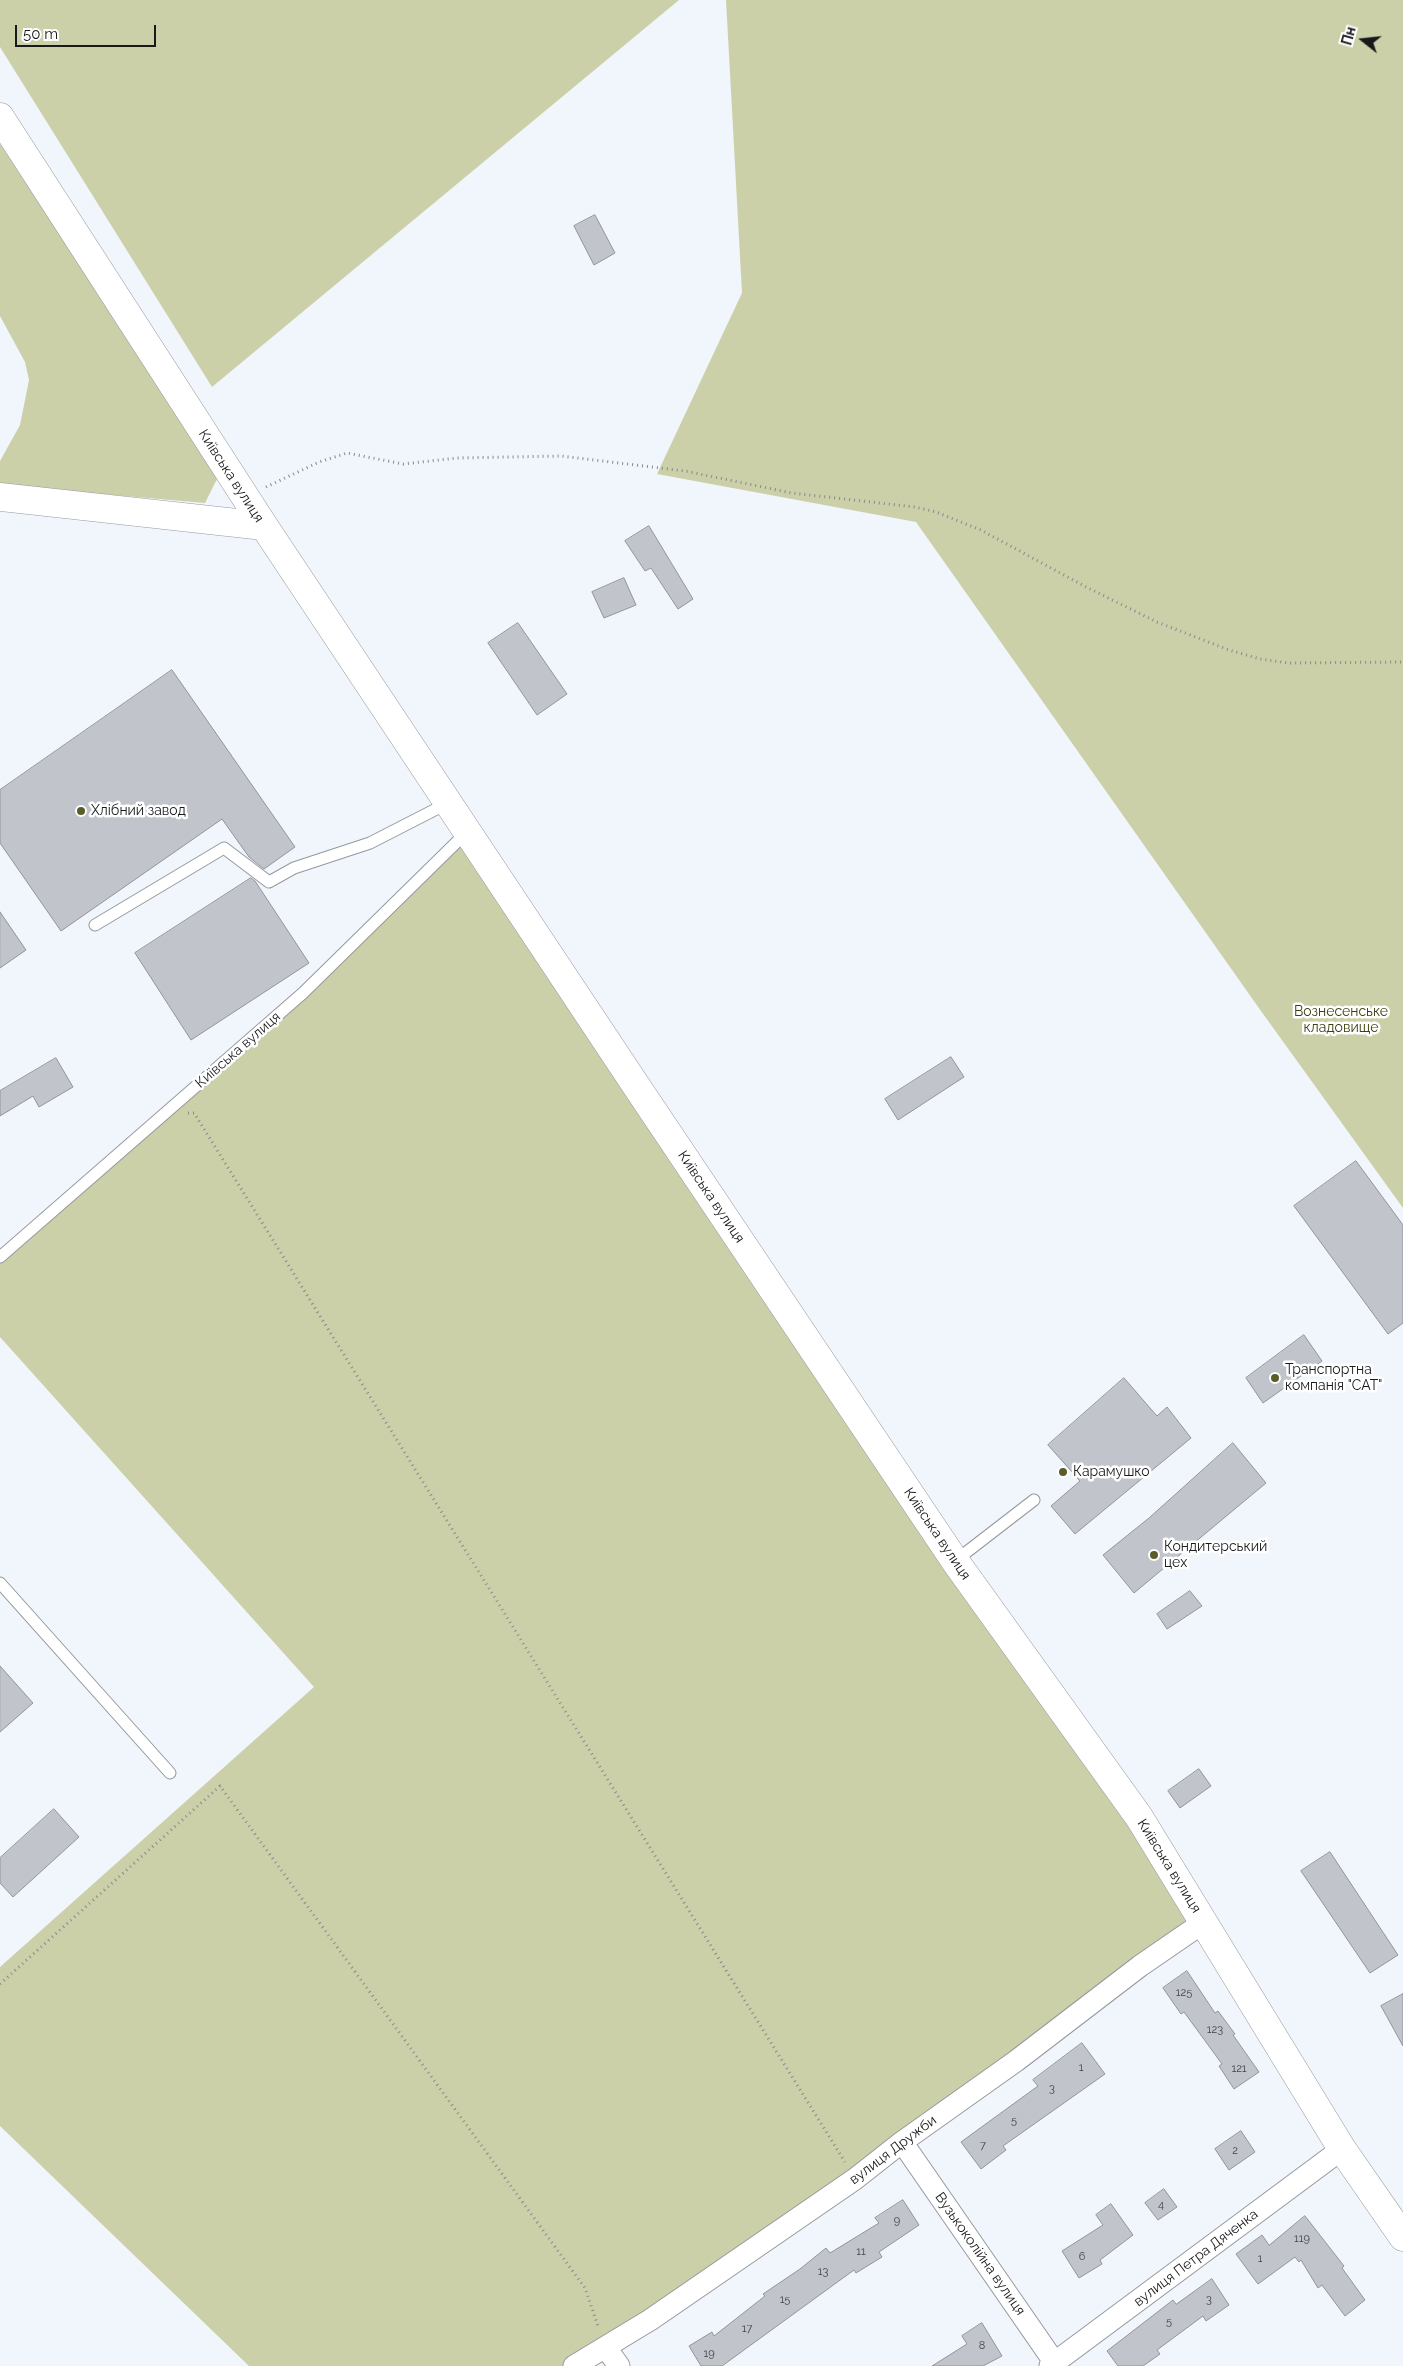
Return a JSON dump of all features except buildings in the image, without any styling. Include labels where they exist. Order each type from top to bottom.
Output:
[{"type":"main road","name":"Київська вулиця","points":[[0,117],[245,498],[955,1561],[1139,1817],[1342,2149],[1403,2237]]},
{"type":"main road","points":[[0,497],[264,526]]},
{"type":"street","name":"вулиця Дружби","points":[[574,2366],[650,2320],[855,2179],[902,2142],[1016,2061],[1140,1966],[1204,1922]]},
{"type":"street","name":"Вузькоколійна вулиця","points":[[902,2142],[1054,2365]]},
{"type":"street","name":"вулиця Петра Дяченка","points":[[1054,2365],[1342,2149]]},
{"type":"street","points":[[606,2348],[619,2366]]},
{"type":"lane","points":[[95,926],[224,848],[269,882],[294,868],[370,843],[448,803]]},
{"type":"lane","name":"Київська вулиця","points":[[0,1257],[303,993],[468,832]]},
{"type":"lane","points":[[955,1561],[1034,1500]]},
{"type":"lane","points":[[0,1583],[170,1773]]},
{"type":"path","points":[[245,498],[319,462],[348,453],[403,464],[457,458],[561,456],[685,472],[792,493],[915,507],[936,512],[980,530],[1086,587],[1157,622],[1228,650],[1260,659],[1288,663],[1403,662]]},
{"type":"path","points":[[163,1115],[194,1112],[855,2179]]},
{"type":"path","points":[[0,1984],[220,1786],[585,2288],[606,2348]]},
{"type":"green space","points":[[0,0],[679,0],[212,387],[0,47]]},
{"type":"green space","name":"Вознесенське кладовище","points":[[726,0],[1403,0],[1403,1208],[1261,1011],[916,522],[657,474],[742,293]]},
{"type":"green space","points":[[0,144],[219,475],[205,503],[0,485],[0,461],[20,425],[29,380],[25,362],[0,316]]},
{"type":"green space","points":[[467,832],[1204,1922],[919,2117],[650,2320],[574,2366],[249,2366],[0,2126],[0,1967],[314,1687],[0,1337],[0,1257],[303,993]]},
{"type":"place","name":"Хлібний завод","points":[[81,811]]},
{"type":"place","name":"Транспортна компанія \"САТ\"","points":[[1275,1378]]},
{"type":"place","name":"Карамушко","points":[[1063,1472]]},
{"type":"place","name":"Кондитерський цех","points":[[1154,1555]]}]
